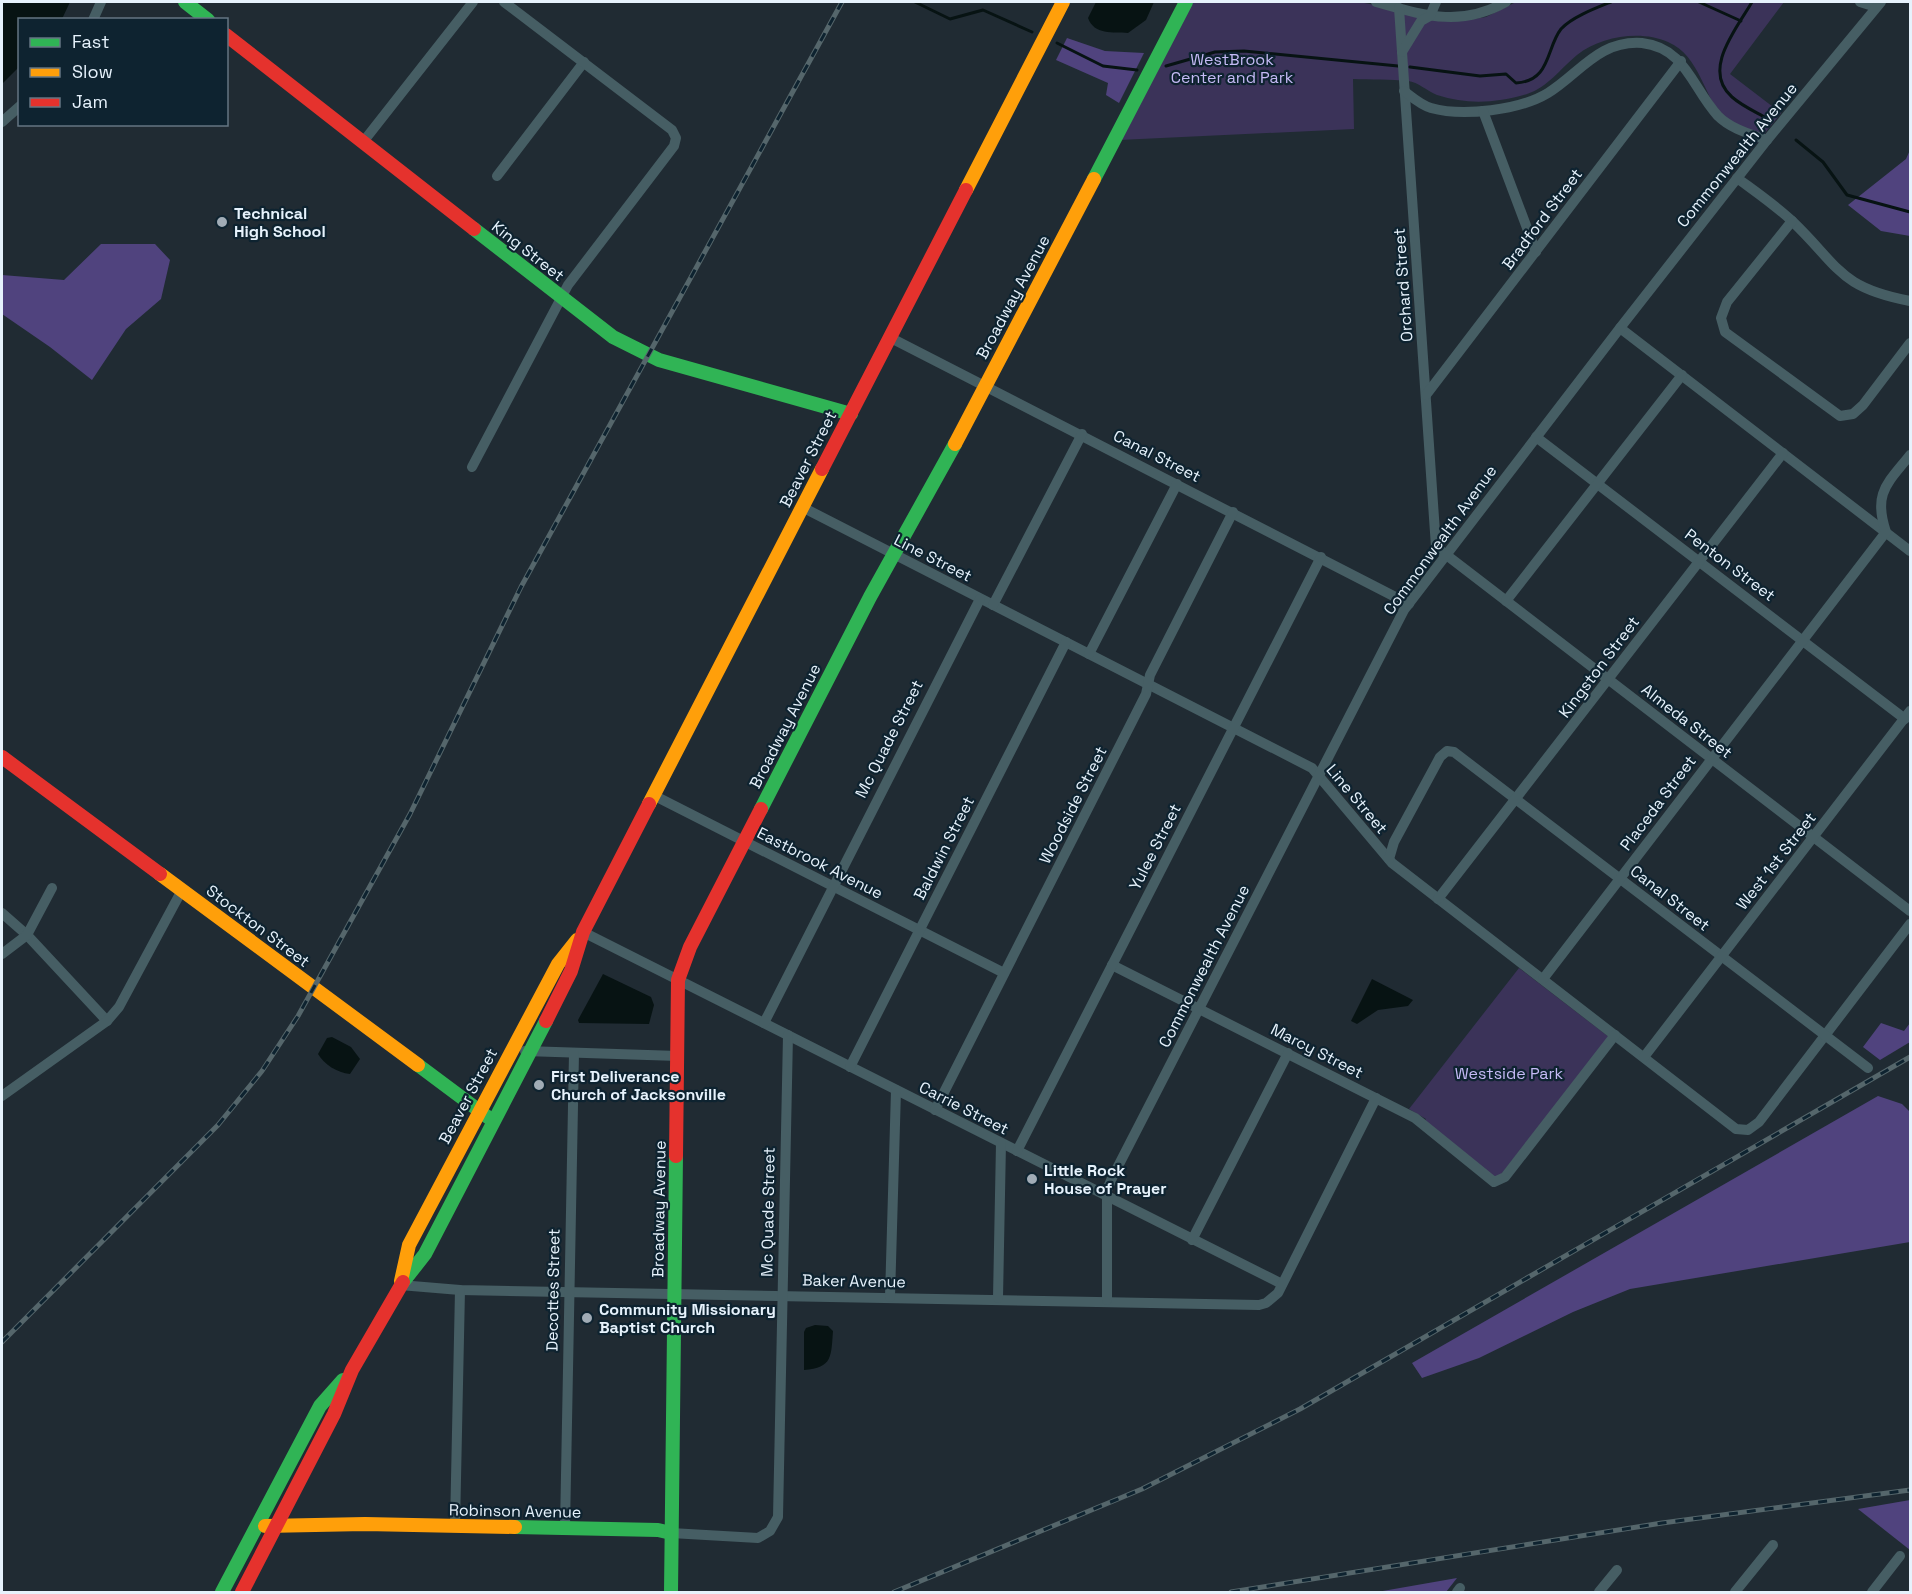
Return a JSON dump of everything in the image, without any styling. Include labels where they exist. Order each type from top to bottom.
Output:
[{"type":"main road","points":[[185,2],[205,18]]},
{"type":"main road","name":"Beaver Street","points":[[400,1285],[409,1245],[540,995],[558,964],[583,932],[655,796],[1063,2]]},
{"type":"main road","name":"Broadway Avenue","points":[[670,1533],[678,980],[690,947],[868,600],[922,508],[1186,2]]},
{"type":"main road","name":"King Street","points":[[228,37],[614,337],[647,356],[851,414]]},
{"type":"main road","name":"Stockton Street","points":[[2,757],[494,1121]]},
{"type":"main road","name":"Beaver Street","points":[[242,1593],[334,1414],[352,1370],[400,1285],[425,1254],[494,1121],[571,971],[583,932]]},
{"type":"main road","name":"Beaver Street","points":[[222,1593],[320,1406],[352,1370]]},
{"type":"main road","name":"Robinson Avenue","points":[[256,1526],[455,1526],[658,1530],[670,1533]]},
{"type":"main road","points":[[670,1533],[670,1593]]},
{"type":"street","points":[[94,18],[101,2]]},
{"type":"street","points":[[363,142],[473,2]]},
{"type":"street","points":[[472,467],[568,285],[674,146],[676,138],[672,130],[504,2]]},
{"type":"street","points":[[1377,2],[1430,16],[1464,17],[1478,15],[1506,2]]},
{"type":"street","points":[[1402,52],[1421,21],[1430,16],[1436,2]]},
{"type":"street","points":[[1860,2],[1878,4]]},
{"type":"street","name":"Commonwealth Avenue","points":[[1107,1300],[1107,1197],[1112,1178],[1409,604],[1620,327],[1767,140],[1878,4]]},
{"type":"street","name":"Orchard Street","points":[[1399,8],[1436,547],[1446,556]]},
{"type":"street","points":[[1404,91],[1431,108],[1483,111],[1537,98],[1555,88],[1592,56],[1621,44],[1640,43],[1661,48],[1681,62],[1718,115],[1728,124],[1767,140]]},
{"type":"street","points":[[497,177],[584,62]]},
{"type":"street","name":"Bradford Street","points":[[1426,394],[1681,62]]},
{"type":"street","points":[[2,122],[18,108]]},
{"type":"street","points":[[1483,111],[1536,252]]},
{"type":"street","points":[[1737,178],[1792,221],[1824,258],[1860,287],[1882,296],[1911,301]]},
{"type":"street","points":[[1792,221],[1727,302],[1723,311],[1722,325],[1731,337],[1834,415],[1853,414],[1863,405],[1911,343]]},
{"type":"street","points":[[1620,327],[1911,551]]},
{"type":"street","name":"Canal Street","points":[[889,337],[1321,556],[1409,604]]},
{"type":"street","points":[[1506,601],[1682,375]]},
{"type":"street","points":[[993,605],[1082,434]]},
{"type":"street","name":"Penton Street","points":[[1536,437],[1803,641],[1908,715]]},
{"type":"street","name":"Kingston Street","points":[[1438,899],[1783,453]]},
{"type":"street","points":[[1886,532],[1879,506],[1882,495],[1911,454]]},
{"type":"street","points":[[1089,654],[1178,484]]},
{"type":"street","name":"Line Street","points":[[802,507],[1147,686],[1312,768],[1389,859],[1736,1129],[1748,1130],[1759,1122],[1825,1035]]},
{"type":"street","name":"Woodside Street","points":[[935,1110],[1146,694],[1150,675],[1233,512]]},
{"type":"street","name":"Placeda Street","points":[[1543,979],[1886,532]]},
{"type":"street","name":"Yulee Street","points":[[1017,1151],[1321,556]]},
{"type":"street","name":"Almeda Street","points":[[1446,556],[1911,911]]},
{"type":"street","name":"Mc Quade Street","points":[[764,1023],[980,598]]},
{"type":"street","name":"Baldwin Street","points":[[850,1067],[1066,642]]},
{"type":"street","name":"West 1st Street","points":[[1644,1058],[1908,715]]},
{"type":"street","name":"Canal Street","points":[[1389,859],[1394,842],[1440,757],[1447,751],[1454,752],[1868,1068]]},
{"type":"street","name":"Eastbrook Avenue","points":[[655,796],[1004,973]]},
{"type":"street","points":[[2,954],[27,935],[52,888]]},
{"type":"street","points":[[2,1096],[107,1021],[119,1007],[182,890]]},
{"type":"street","points":[[2,913],[27,935],[107,1021]]},
{"type":"street","points":[[1825,1035],[1911,924]]},
{"type":"street","name":"Carrie Street","points":[[583,932],[1282,1284]]},
{"type":"street","name":"Marcy Street","points":[[1112,965],[1416,1118],[1490,1180],[1497,1182],[1505,1177],[1616,1035]]},
{"type":"street","points":[[540,995],[554,1003]]},
{"type":"street","name":"Mc Quade Street","points":[[770,1531],[778,1517],[788,1035]]},
{"type":"street","points":[[510,1052],[678,1056]]},
{"type":"street","name":"Decottes Street","points":[[565,1528],[574,1053]]},
{"type":"street","points":[[1192,1240],[1288,1053]]},
{"type":"street","points":[[890,1297],[896,1090]]},
{"type":"street","points":[[1282,1284],[1376,1098]]},
{"type":"street","points":[[998,1298],[1001,1143]]},
{"type":"street","name":"Baker Avenue","points":[[400,1285],[460,1290],[1266,1303],[1278,1293],[1282,1284]]},
{"type":"street","points":[[455,1526],[460,1290]]},
{"type":"street","name":"Robinson Avenue","points":[[670,1533],[758,1538],[770,1531]]},
{"type":"street","points":[[1735,1593],[1773,1545]]},
{"type":"street","points":[[1872,1593],[1900,1556]]},
{"type":"street","points":[[1599,1593],[1617,1570]]},
{"type":"green space","name":"WestBrook Center and Park","points":[[1192,2],[1359,2],[1461,21],[1486,17],[1516,2],[1784,2],[1730,74],[1781,113],[1757,143],[1727,122],[1712,101],[1695,67],[1679,48],[1657,38],[1634,36],[1609,39],[1587,48],[1541,87],[1527,94],[1504,99],[1482,102],[1460,100],[1437,95],[1412,82],[1353,79],[1354,129],[1119,140]]},
{"type":"green space","name":"Westside Park","points":[[1519,968],[1609,1037],[1492,1186],[1421,1127],[1426,1119],[1409,1109]]},
{"type":"shaded area","points":[[2,2],[70,2],[62,18],[18,18],[18,68],[2,84]]},
{"type":"shaded area","points":[[1096,2],[1154,2],[1146,20],[1128,33],[1105,32],[1095,27],[1088,18]]},
{"type":"shaded area","points":[[1067,38],[1105,51],[1144,53],[1119,103],[1106,95],[1108,83],[1056,60]]},
{"type":"shaded area","points":[[1910,150],[1910,236],[1881,231],[1848,205],[1906,159]]},
{"type":"shaded area","points":[[101,244],[155,244],[170,260],[161,299],[126,329],[92,380],[2,314],[2,275],[64,280]]},
{"type":"shaded area","points":[[603,974],[651,997],[654,1005],[649,1024],[579,1023],[578,1020]]},
{"type":"shaded area","points":[[1372,979],[1413,1000],[1408,1006],[1378,1010],[1357,1024],[1351,1021]]},
{"type":"shaded area","points":[[1881,1023],[1904,1031],[1910,1023],[1910,1042],[1880,1060],[1863,1047]]},
{"type":"shaded area","points":[[332,1037],[351,1047],[360,1059],[350,1074],[331,1067],[318,1054],[327,1038]]},
{"type":"shaded area","points":[[1878,1096],[1902,1104],[1910,1112],[1910,1242],[1630,1289],[1573,1312],[1479,1358],[1422,1378],[1412,1363]]},
{"type":"shaded area","points":[[815,1325],[828,1326],[833,1331],[831,1354],[820,1367],[804,1370],[804,1332],[806,1328]]},
{"type":"shaded area","points":[[1910,1500],[1910,1550],[1858,1509]]},
{"type":"shaded area","points":[[1457,1578],[1446,1592],[1377,1592]]},
{"type":"waterway","points":[[915,2],[950,19],[983,10],[1032,32]]},
{"type":"waterway","points":[[1410,67],[1480,76],[1506,74],[1516,83],[1527,81],[1542,70],[1561,29],[1578,17],[1611,2]]},
{"type":"waterway","points":[[1699,2],[1741,21]]},
{"type":"waterway","points":[[1752,2],[1725,49],[1720,74],[1723,86],[1732,97],[1768,119]]},
{"type":"waterway","points":[[1057,43],[1103,66],[1137,70]]},
{"type":"waterway","points":[[1166,66],[1215,52],[1244,51],[1398,66]]},
{"type":"waterway","points":[[1796,140],[1823,162],[1847,195],[1910,212]]},
{"type":"railway","points":[[2,1342],[218,1125],[262,1071],[298,1016],[410,814],[521,587],[842,2]]},
{"type":"railway","points":[[894,1592],[1142,1489],[1300,1409],[1910,1057]]},
{"type":"railway","points":[[1231,1592],[1662,1523],[1910,1490]]},
{"type":"traffic: fast","points":[[185,2],[205,18]]},
{"type":"traffic: fast","points":[[1094,179],[1186,2]]},
{"type":"traffic: fast","points":[[474,229],[613,337],[659,360],[851,414]]},
{"type":"traffic: fast","points":[[761,809],[870,597],[955,444]]},
{"type":"traffic: fast","points":[[403,1282],[425,1254],[546,1021]]},
{"type":"traffic: fast","points":[[418,1065],[489,1118]]},
{"type":"traffic: fast","points":[[671,1592],[676,1156]]},
{"type":"traffic: fast","points":[[222,1592],[320,1406],[343,1380]]},
{"type":"traffic: fast","points":[[515,1527],[658,1530],[671,1533]]},
{"type":"traffic: slow","points":[[966,190],[1063,2]]},
{"type":"traffic: slow","points":[[955,444],[1094,179]]},
{"type":"traffic: slow","points":[[649,804],[822,469]]},
{"type":"traffic: slow","points":[[160,874],[418,1065]]},
{"type":"traffic: slow","points":[[401,1281],[409,1245],[558,964],[577,940]]},
{"type":"traffic: slow","points":[[265,1526],[365,1524],[515,1527]]},
{"type":"traffic: jam","points":[[228,37],[474,229]]},
{"type":"traffic: jam","points":[[822,469],[966,190]]},
{"type":"traffic: jam","points":[[2,757],[160,874]]},
{"type":"traffic: jam","points":[[546,1021],[571,971],[583,932],[649,804]]},
{"type":"traffic: jam","points":[[676,1156],[678,980],[690,947],[761,809]]},
{"type":"traffic: jam","points":[[242,1592],[334,1414],[352,1370],[403,1282]]},
{"type":"place","name":"Technical High School","points":[[222,222]]},
{"type":"place","name":"First Deliverance Church of Jacksonville","points":[[539,1085]]},
{"type":"place","name":"Little Rock House of Prayer","points":[[1032,1179]]},
{"type":"place","name":"Community Missionary Baptist Church","points":[[587,1318]]}]
